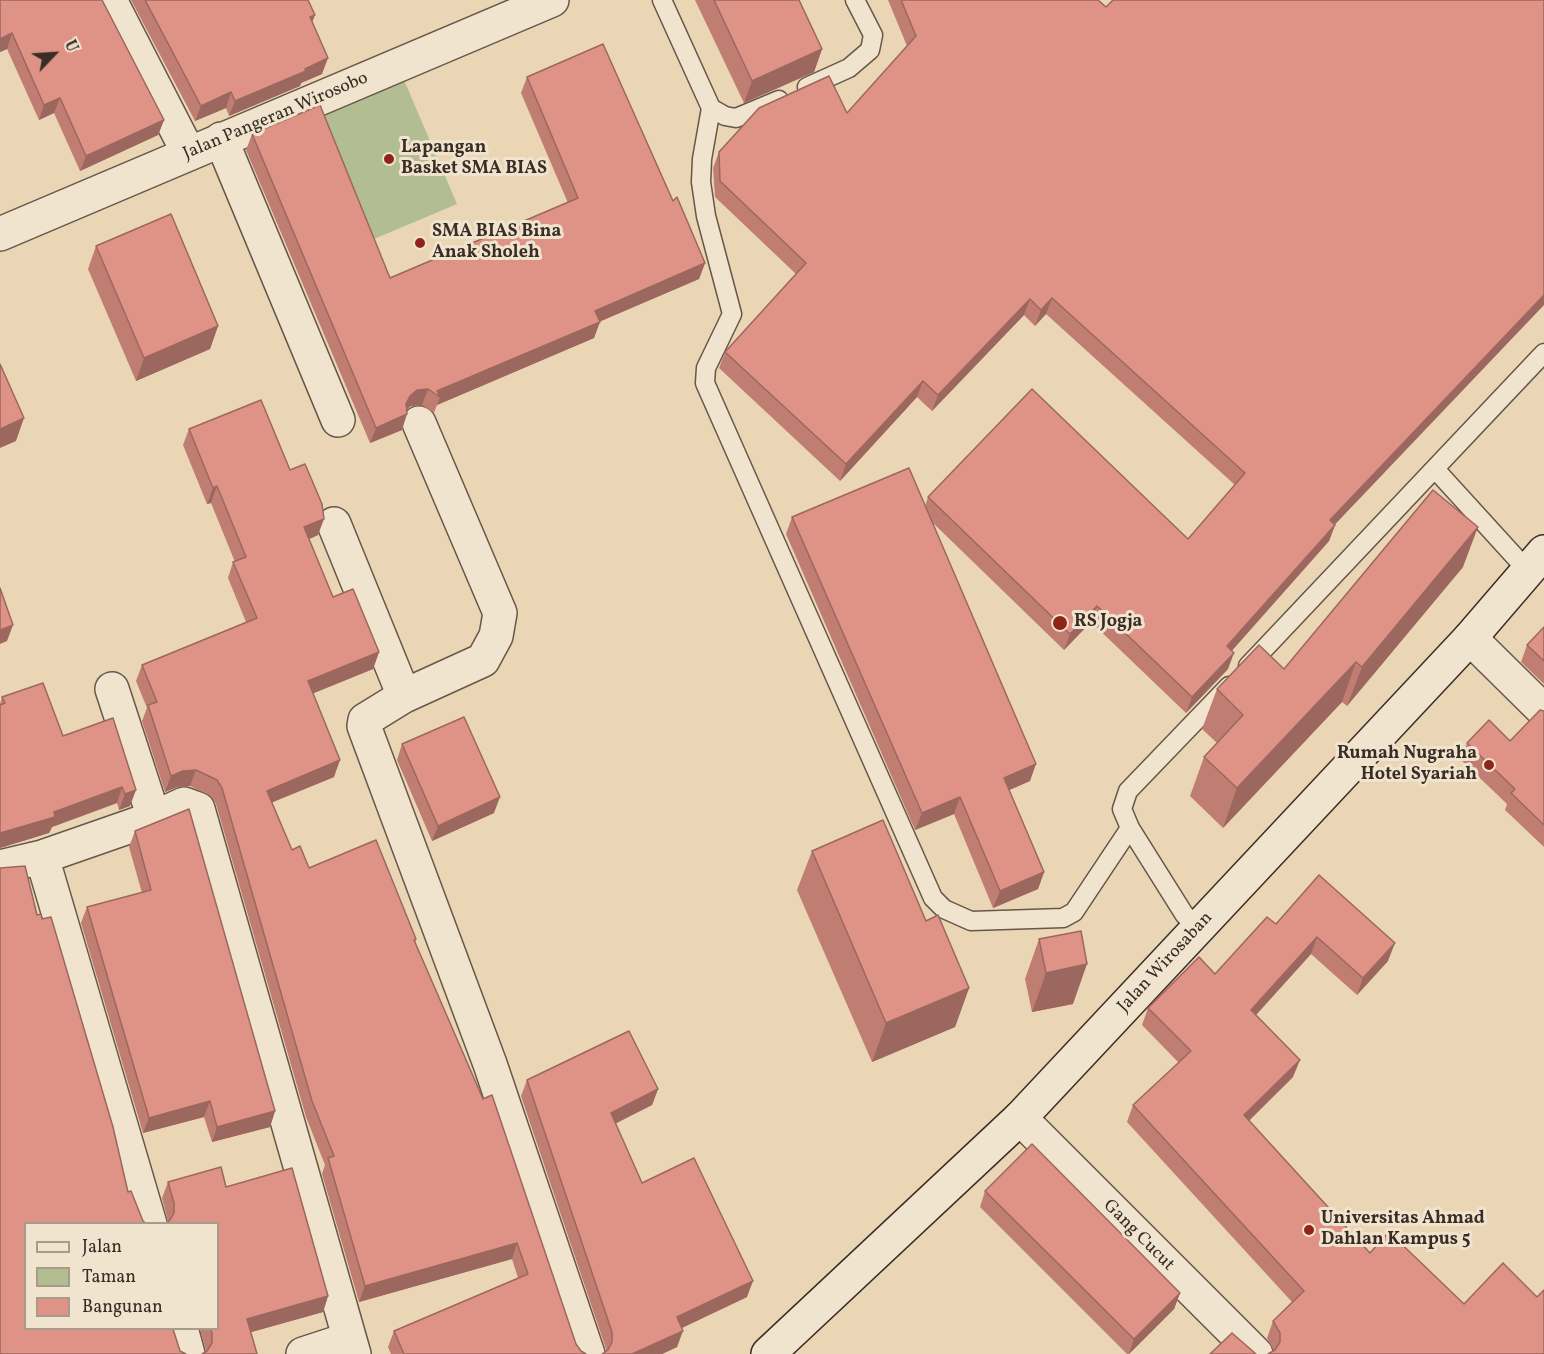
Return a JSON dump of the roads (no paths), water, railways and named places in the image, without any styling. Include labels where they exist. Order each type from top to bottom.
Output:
[{"type":"street","points":[[110,0],[189,154]]},
{"type":"street","name":"Jalan Pangeran Wirosobo","points":[[0,234],[552,0]]},
{"type":"street","points":[[221,139],[338,420]]},
{"type":"street","points":[[419,423],[500,613],[496,636],[483,660],[404,696],[365,720],[366,735],[490,1064],[588,1354]]},
{"type":"street","points":[[334,524],[404,696]]},
{"type":"street","name":"Jalan Wirosaban","points":[[768,1354],[1020,1118],[1191,922],[1470,638],[1536,561]]},
{"type":"street","points":[[1470,638],[1544,711]]},
{"type":"street","points":[[112,689],[154,818]]},
{"type":"street","points":[[0,867],[42,857],[154,818],[184,804],[194,806],[201,814],[351,1347],[303,1354]]},
{"type":"street","points":[[42,857],[149,1222]]},
{"type":"street","name":"Gang Cucut","points":[[1020,1118],[1256,1354]]},
{"type":"street","points":[[181,1330],[188,1354]]},
{"type":"lane","points":[[662,0],[711,108],[702,159],[701,182],[706,216],[732,315],[706,368],[705,383],[933,898],[944,909],[971,921],[1063,918],[1074,912],[1130,828]]},
{"type":"lane","points":[[711,108],[730,118],[741,117],[849,68],[866,56],[873,35],[855,0]]},
{"type":"lane","points":[[1191,922],[1130,828],[1122,809],[1128,791],[1544,354]]},
{"type":"lane","points":[[1435,470],[1536,561]]},
{"type":"place","name":"Lapangan Basket SMA BIAS","points":[[389,159]]},
{"type":"place","name":"SMA BIAS Bina Anak Sholeh","points":[[420,243]]},
{"type":"place","name":"RS Jogja","points":[[1060,623]]},
{"type":"place","name":"Rumah Nugraha Hotel Syariah","points":[[1489,765]]},
{"type":"place","name":"Universitas Ahmad Dahlan Kampus 5","points":[[1309,1230]]}]
